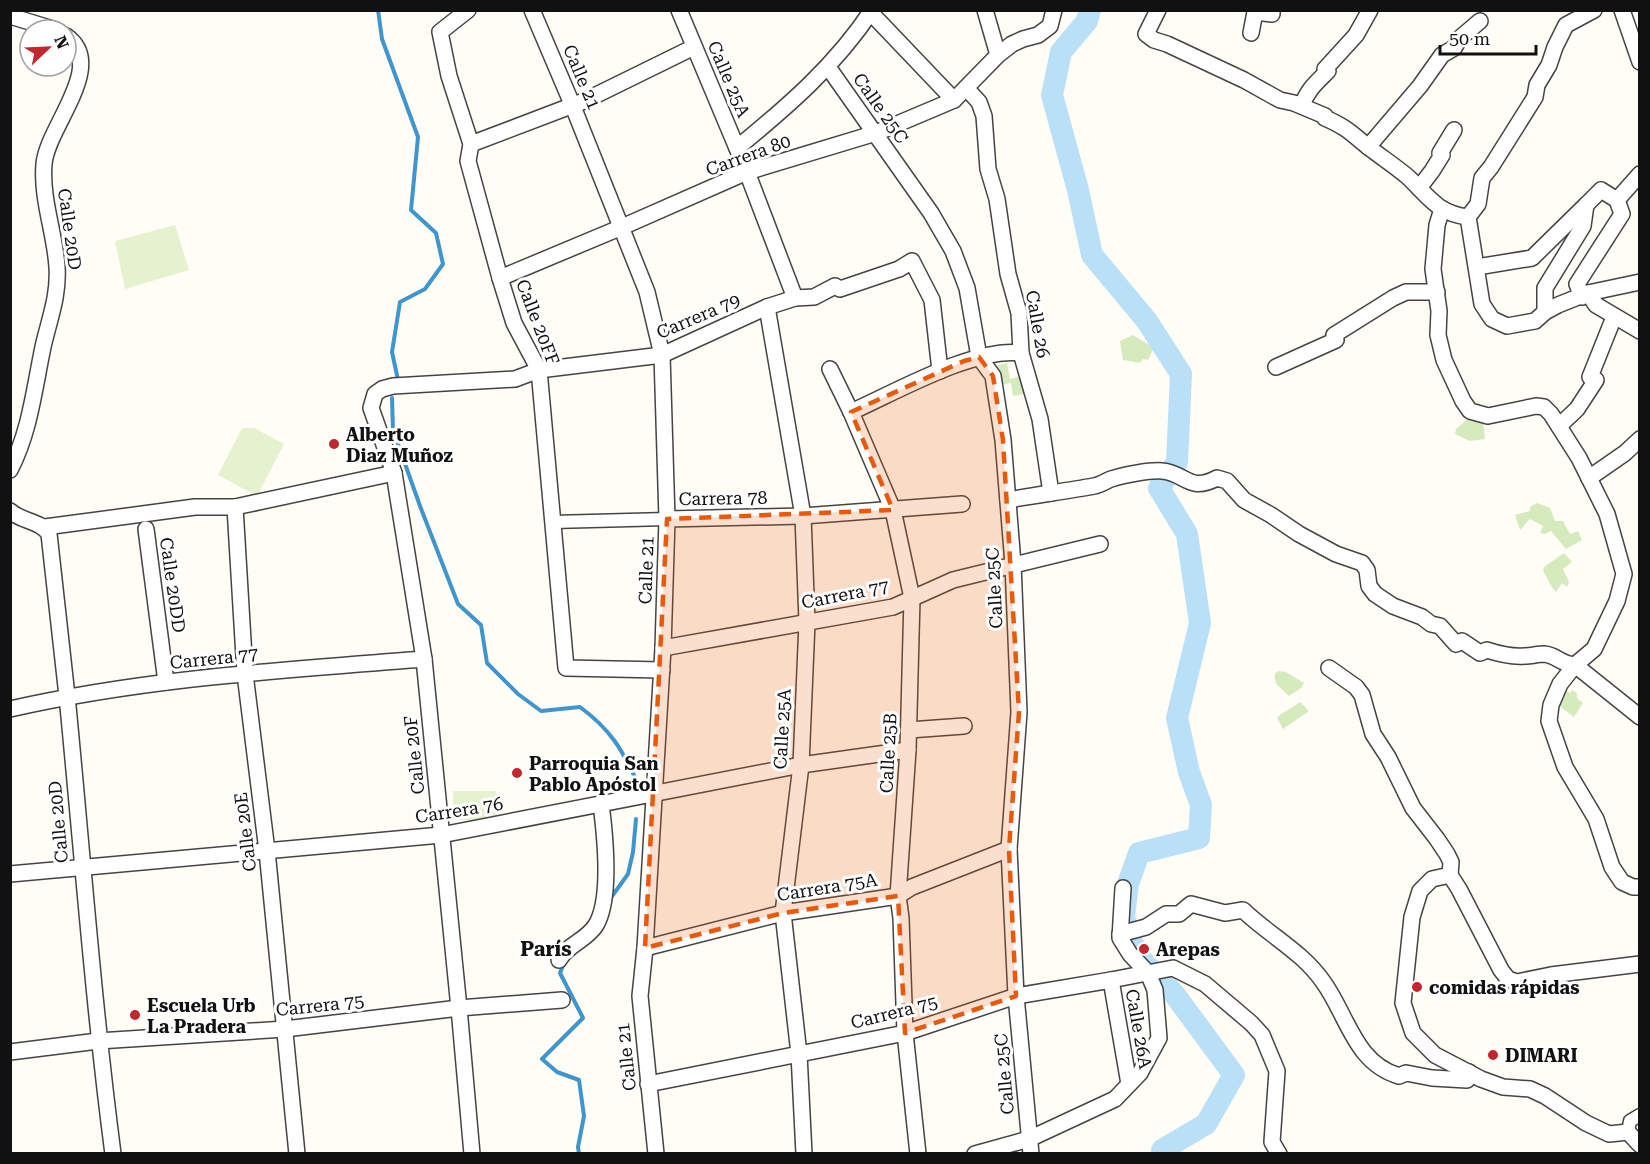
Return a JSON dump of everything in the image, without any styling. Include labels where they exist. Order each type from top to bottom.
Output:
[{"type":"street","name":"Calle 21","points":[[532,10],[573,104],[647,292],[662,355],[667,519],[663,648],[645,948],[639,996],[656,1154]]},
{"type":"street","name":"Calle 25A","points":[[679,10],[747,172],[795,298]]},
{"type":"street","points":[[985,10],[998,55]]},
{"type":"street","name":"Carrera 80","points":[[500,278],[747,172],[876,134],[954,100],[998,55],[1018,41],[1038,35],[1050,26],[1054,10]]},
{"type":"street","points":[[1158,10],[1146,34],[1154,40],[1244,80],[1280,100],[1315,110],[1325,118],[1345,127],[1400,170],[1442,209],[1451,215],[1468,217]]},
{"type":"street","points":[[1251,33],[1255,12],[1272,14],[1272,10]]},
{"type":"street","points":[[1302,106],[1312,85],[1328,71],[1325,69],[1356,35],[1370,10]]},
{"type":"street","points":[[1594,10],[1566,25],[1549,65],[1537,85],[1535,97],[1482,178],[1478,204],[1468,217],[1482,304],[1492,319],[1507,326],[1535,321],[1558,304],[1585,295],[1640,282]]},
{"type":"street","points":[[1622,10],[1640,62]]},
{"type":"street","name":"Calle 20FF","points":[[465,11],[440,32],[449,76],[471,144],[468,161],[500,278],[514,323],[538,370],[566,668],[662,670]]},
{"type":"street","points":[[737,148],[782,111],[828,67],[872,12],[954,100]]},
{"type":"street","points":[[1368,147],[1443,56],[1480,21]]},
{"type":"street","points":[[471,144],[584,100],[694,47]]},
{"type":"street","name":"Calle 20D","points":[[10,470],[19,454],[30,418],[44,345],[58,292],[57,266],[45,194],[45,151],[78,82],[82,62],[78,49]]},
{"type":"street","name":"Calle 25C","points":[[828,67],[931,213],[953,251],[967,288],[980,357],[993,376],[1003,440],[1013,564],[1019,712],[1010,849],[1016,996],[1030,1146]]},
{"type":"street","name":"Calle 26","points":[[966,87],[979,102],[984,116],[983,127],[988,169],[997,199],[1008,274],[1018,313],[1021,353],[1040,419],[1051,493]]},
{"type":"street","points":[[1419,188],[1436,166],[1442,155],[1440,153],[1454,130]]},
{"type":"street","points":[[1617,200],[1640,174]]},
{"type":"street","points":[[1476,267],[1533,258],[1601,190],[1617,200],[1622,214],[1577,285],[1596,304],[1640,332]]},
{"type":"street","points":[[1545,312],[1545,288],[1583,226],[1586,206]]},
{"type":"street","points":[[1442,209],[1437,225],[1433,269],[1440,311],[1438,335],[1444,360],[1462,401],[1470,411],[1488,416],[1536,406],[1544,407],[1559,426],[1607,514],[1624,574],[1617,601],[1594,650],[1575,665],[1560,684],[1551,705],[1549,721],[1565,767],[1596,819],[1612,867],[1622,882],[1633,887],[1640,887]]},
{"type":"street","name":"Carrera 79","points":[[375,394],[393,386],[515,379],[538,370],[662,355],[767,307],[795,298],[814,297],[835,286],[840,289],[899,269],[912,261],[932,300],[940,371]]},
{"type":"street","points":[[1276,367],[1336,340],[1334,335],[1393,298],[1406,292],[1437,292]]},
{"type":"street","name":"Calle 25A","points":[[767,307],[803,516],[807,622],[801,765],[783,913],[799,1054],[804,1154]]},
{"type":"street","points":[[1559,426],[1577,409],[1596,380],[1590,377],[1614,317]]},
{"type":"street","points":[[851,412],[964,361],[1008,351],[1021,353]]},
{"type":"street","name":"Calle 25B","points":[[830,369],[893,510],[912,598],[909,730],[898,896],[901,918],[905,1033],[918,1154]]},
{"type":"street","name":"Calle 20F","points":[[375,394],[371,408],[394,473],[424,659],[472,1154]]},
{"type":"street","points":[[1589,478],[1625,453],[1640,439]]},
{"type":"street","points":[[1008,500],[1098,485],[1120,477],[1161,471],[1175,474],[1181,479],[1196,484],[1209,482],[1217,477],[1227,481],[1244,500],[1299,534],[1336,554],[1362,563],[1367,570],[1369,586],[1375,594],[1393,606],[1440,626],[1456,644],[1461,641],[1480,653],[1487,650],[1497,654],[1522,657],[1542,654],[1552,656],[1564,665],[1575,665],[1640,717]]},
{"type":"street","points":[[10,511],[22,519],[45,527],[195,507],[235,507],[394,473]]},
{"type":"street","name":"Carrera 78","points":[[553,522],[803,516],[962,504]]},
{"type":"street","name":"Calle 20E","points":[[235,507],[245,674],[267,850],[297,1154]]},
{"type":"street","name":"Calle 20D","points":[[45,527],[49,534],[67,696],[98,1041],[112,1154]]},
{"type":"street","name":"Calle 20DD","points":[[146,529],[166,682]]},
{"type":"street","name":"Carrera 77","points":[[663,648],[893,607],[953,580],[1100,544]]},
{"type":"street","name":"Carrera 77","points":[[10,709],[67,696],[166,682],[424,659]]},
{"type":"street","points":[[1329,668],[1356,687],[1362,695],[1373,734],[1388,757],[1413,808],[1451,862],[1450,875],[1460,889],[1501,970],[1508,979],[1517,982],[1551,975],[1640,964]]},
{"type":"street","points":[[909,730],[964,726]]},
{"type":"street","name":"Carrera 76","points":[[10,874],[441,835],[801,765],[908,750]]},
{"type":"street","points":[[559,960],[562,954],[597,924],[601,912],[607,849],[601,804]]},
{"type":"street","name":"Carrera 75A","points":[[645,948],[783,913],[898,896],[912,887],[1010,849]]},
{"type":"street","points":[[1450,875],[1432,879],[1420,891],[1412,917],[1403,1003],[1413,1033],[1435,1055],[1469,1072],[1503,1087],[1530,1089],[1545,1096],[1586,1123],[1609,1134],[1628,1132]]},
{"type":"street","points":[[975,1154],[1030,1146],[1115,1099],[1140,1073],[1159,1038],[1155,990],[1148,973],[1130,954],[1125,933],[1123,888]]},
{"type":"street","points":[[1125,933],[1146,927],[1166,914],[1179,914],[1191,904],[1225,913],[1243,910],[1308,962],[1325,983],[1364,1053],[1385,1072],[1399,1077],[1406,1072],[1432,1078],[1467,1080],[1469,1072]]},
{"type":"street","name":"Carrera 75","points":[[648,1084],[905,1033],[1016,996],[1173,968],[1204,984],[1262,1035],[1277,1071],[1272,1142],[1279,1154]]},
{"type":"street","name":"Calle 26A","points":[[1111,980],[1129,1084]]},
{"type":"street","name":"Carrera 75","points":[[10,1052],[98,1041],[285,1029],[459,1008],[562,1000]]},
{"type":"street","points":[[1628,1132],[1630,1121],[1640,1115]]},
{"type":"street","points":[[1628,1132],[1640,1145]]},
{"type":"highlighted area","points":[[979,357],[993,376],[1003,440],[1019,712],[1009,849],[1016,996],[905,1033],[898,896],[783,913],[645,948],[667,519],[893,510],[851,412],[964,361]]},
{"type":"green space","points":[[175,225],[189,270],[125,289],[115,241]]},
{"type":"green space","points":[[1133,335],[1154,348],[1148,360],[1143,359],[1140,363],[1123,360],[1120,341]]},
{"type":"green space","points":[[1007,363],[1010,379],[1025,375],[1029,393],[1013,396],[1011,383],[999,385],[995,366]]},
{"type":"green space","points":[[1472,415],[1483,420],[1485,439],[1470,441],[1455,434],[1456,429]]},
{"type":"green space","points":[[242,428],[254,428],[284,444],[257,496],[218,475]]},
{"type":"green space","points":[[1537,503],[1550,508],[1555,521],[1563,521],[1570,534],[1578,531],[1582,540],[1566,549],[1551,531],[1545,534],[1540,533],[1543,526],[1530,519],[1520,530],[1515,515],[1530,511],[1530,507]]},
{"type":"green space","points":[[1564,553],[1572,562],[1563,569],[1569,582],[1567,587],[1562,583],[1556,592],[1543,571],[1544,567]]},
{"type":"green space","points":[[1286,672],[1304,683],[1301,688],[1289,696],[1275,681],[1275,673]]},
{"type":"green space","points":[[1561,688],[1570,693],[1572,690],[1577,693],[1577,698],[1583,703],[1574,717],[1554,702]]},
{"type":"green space","points":[[1300,702],[1309,711],[1283,729],[1277,718]]},
{"type":"green space","points":[[453,791],[496,791],[497,820],[453,820]]},
{"type":"waterway","points":[[378,10],[382,39],[418,137],[411,210],[436,233],[443,264],[425,289],[400,302],[392,352],[398,380]]},
{"type":"waterway","points":[[1090,10],[1087,21],[1061,52],[1052,95],[1078,190],[1092,255],[1147,321],[1181,374],[1177,462],[1159,488],[1187,534],[1200,623],[1177,718],[1189,772],[1201,805],[1199,838],[1139,853],[1128,884],[1124,917],[1131,941],[1142,960],[1175,995],[1234,1075],[1206,1124],[1162,1150],[1164,1154]]},
{"type":"waterway","points":[[392,398],[393,430],[420,506],[458,604],[481,625],[487,663],[518,694],[541,711],[580,707],[591,715],[615,741],[638,784]]},
{"type":"waterway","points":[[610,899],[628,874],[636,819]]},
{"type":"waterway","points":[[564,963],[560,973],[583,1018],[542,1059],[557,1072],[579,1080],[584,1116],[578,1147],[579,1154]]},
{"type":"place","name":"Alberto Diaz Muñoz","points":[[334,444]]},
{"type":"place","name":"Parroquia San Pablo Apóstol","points":[[517,773]]},
{"type":"place","name":"Arepas","points":[[1144,949]]},
{"type":"place","name":"comidas rápidas","points":[[1417,987]]},
{"type":"place","name":"Escuela Urb La Pradera","points":[[135,1015]]},
{"type":"place","name":"DIMARI","points":[[1493,1055]]},
{"type":"district","name":"París","points":[[546,949]]}]
